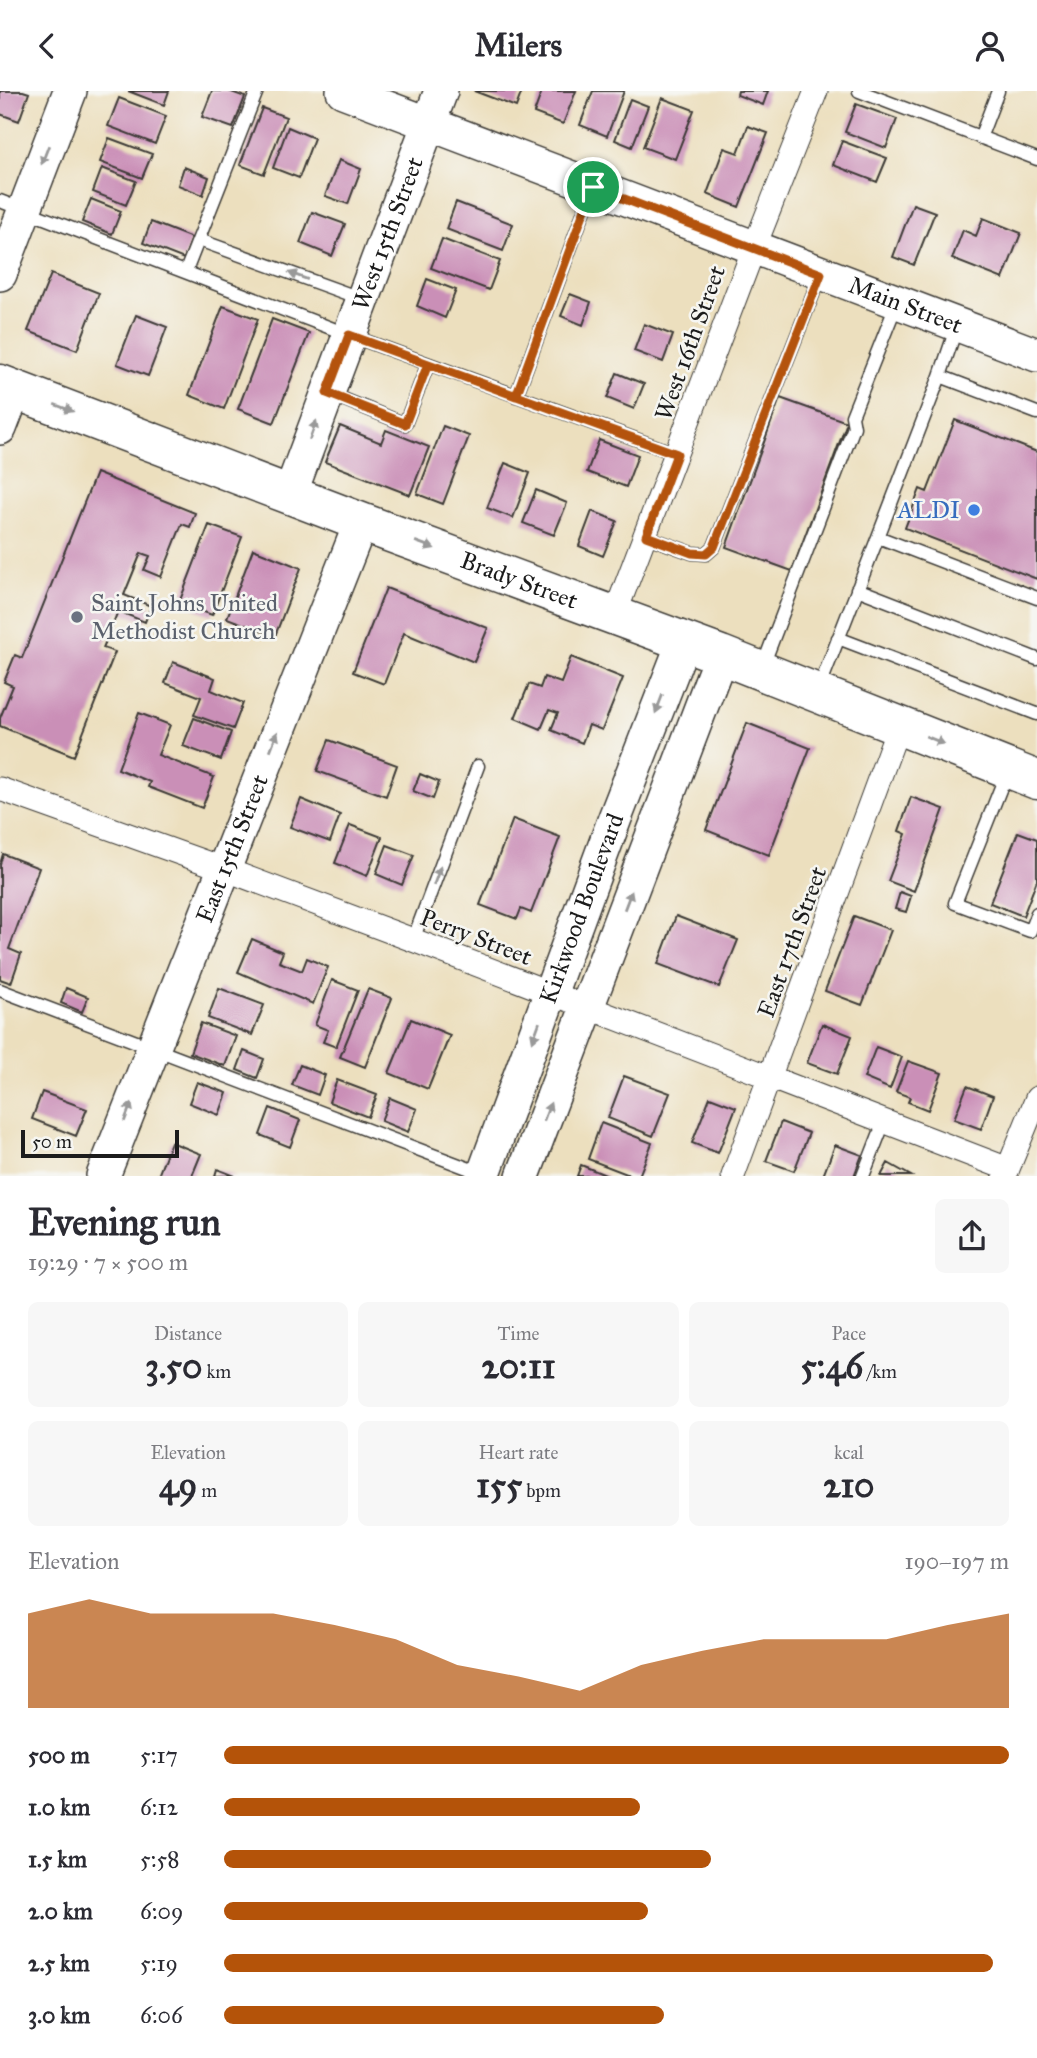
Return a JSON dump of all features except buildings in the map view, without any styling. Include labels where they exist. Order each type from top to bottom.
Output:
[{"type":"highway","name":"Brady Street","points":[[7,386],[361,522],[615,614],[1023,774]]},
{"type":"street","points":[[0,274],[12,206],[70,91]]},
{"type":"street","name":"Main Street","points":[[343,91],[1037,355]]},
{"type":"street","name":"West 15th Street","points":[[289,494],[441,91]]},
{"type":"street","name":"West 16th Street","points":[[615,614],[816,91]]},
{"type":"street","points":[[0,428],[7,386]]},
{"type":"street","name":"East 15th Street","points":[[103,1176],[361,522]]},
{"type":"street","name":"Kirkwood Boulevard","points":[[483,1175],[615,817],[684,641]]},
{"type":"street","name":"Kirkwood Boulevard","points":[[523,1176],[721,655]]},
{"type":"street","name":"East 17th Street","points":[[733,1176],[899,725]]},
{"type":"street","name":"Perry Street","points":[[0,789],[413,940],[770,1077],[1007,1172]]},
{"type":"street","points":[[1007,1172],[1037,1098]]},
{"type":"lane","points":[[186,271],[257,91]]},
{"type":"lane","points":[[859,91],[1037,159]]},
{"type":"lane","points":[[980,138],[998,91]]},
{"type":"lane","points":[[516,396],[593,187]]},
{"type":"lane","points":[[12,206],[349,335],[677,454]]},
{"type":"lane","points":[[199,240],[362,299]]},
{"type":"lane","points":[[646,536],[692,553],[706,554],[714,547],[821,274]]},
{"type":"lane","points":[[761,671],[853,427],[852,416],[898,302]]},
{"type":"lane","points":[[817,693],[958,325]]},
{"type":"lane","points":[[327,393],[405,424],[428,364]]},
{"type":"lane","points":[[940,376],[1037,413]]},
{"type":"lane","points":[[878,537],[1037,598]]},
{"type":"lane","points":[[858,589],[1037,659]]},
{"type":"lane","points":[[838,638],[1037,715]]},
{"type":"lane","points":[[413,940],[478,766]]},
{"type":"lane","points":[[1023,774],[955,903],[1030,931],[1037,913]]},
{"type":"lane","points":[[0,990],[483,1175]]},
{"type":"lane","points":[[863,1176],[884,1122]]},
{"type":"place","name":"ALDI","points":[[974,510]]},
{"type":"place","name":"Saint Johns United Methodist Church","points":[[77,617]]},
{"type":"route","points":[[593,187],[516,396],[349,335],[327,393],[405,424],[428,364],[516,396],[677,454],[646,536],[692,553],[706,554],[714,547],[821,274],[593,187]]}]
